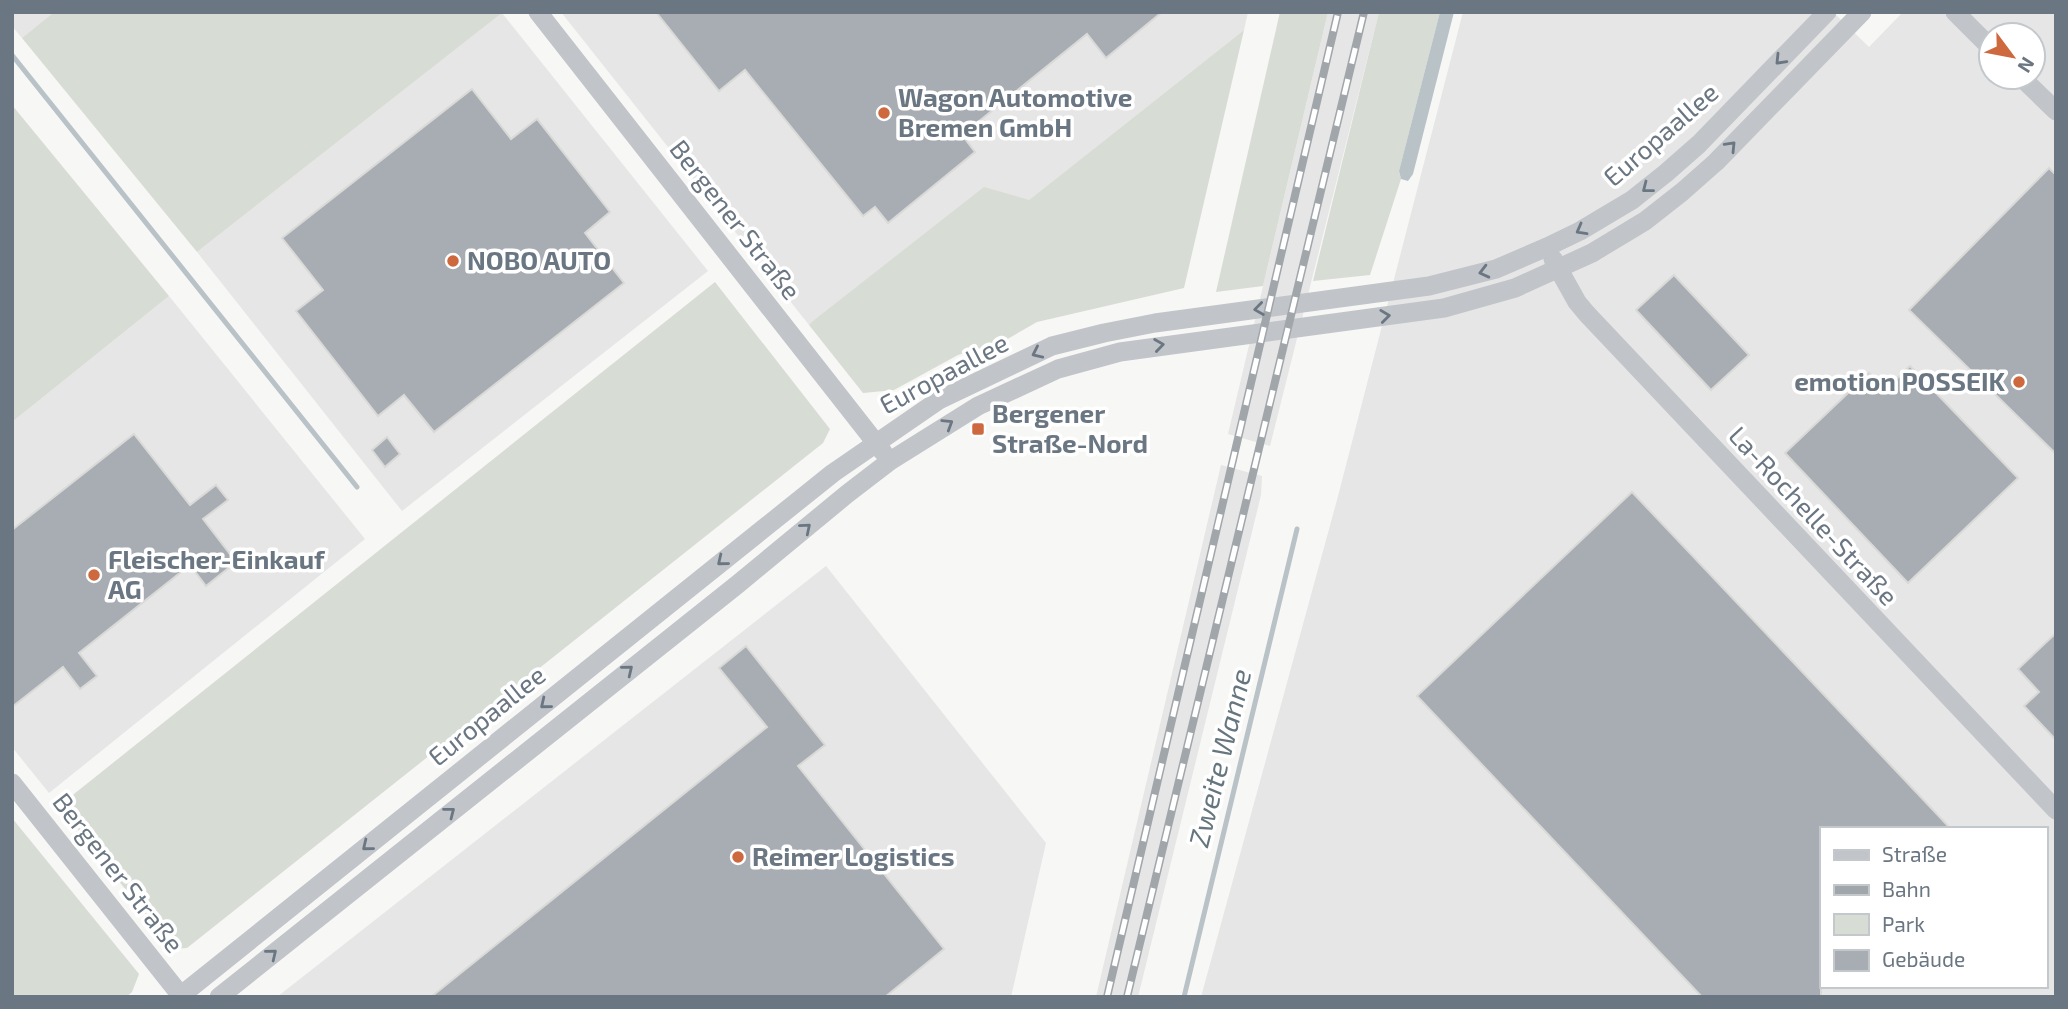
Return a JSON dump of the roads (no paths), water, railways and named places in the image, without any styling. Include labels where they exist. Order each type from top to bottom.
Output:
[{"type":"street","name":"Bergener Straße","points":[[538,12],[890,461]]},
{"type":"street","name":"Europaallee","points":[[180,996],[759,531],[874,442],[939,400],[1052,346],[1155,323],[1429,286],[1496,269],[1547,247],[1632,200],[1666,173],[1707,135],[1827,12]]},
{"type":"street","name":"Europaallee","points":[[219,997],[890,461],[978,406],[1058,369],[1120,352],[1444,308],[1514,288],[1592,253],[1645,221],[1682,192],[1716,162],[1862,12]]},
{"type":"street","points":[[1955,12],[1977,34]]},
{"type":"street","points":[[2035,91],[2056,111]]},
{"type":"street","name":"La-Rochelle-Straße","points":[[1547,247],[1587,314],[2056,810]]},
{"type":"street","name":"Bergener Straße","points":[[12,783],[180,996]]},
{"type":"waterway","points":[[12,55],[357,487]]},
{"type":"waterway","name":"Zweite Wanne","points":[[1184,997],[1297,529]]},
{"type":"railway","points":[[1107,997],[1338,12]]},
{"type":"railway","points":[[1127,997],[1364,12]]},
{"type":"place","name":"Wagon Automotive Bremen GmbH","points":[[884,113]]},
{"type":"place","name":"NOBO AUTO","points":[[453,261]]},
{"type":"place","name":"emotion POSSEIK","points":[[2019,382]]},
{"type":"place","name":"Bergener Straße-Nord","points":[[978,429]]},
{"type":"place","name":"Fleischer-Einkauf AG","points":[[94,575]]},
{"type":"place","name":"Reimer Logistics","points":[[738,857]]}]
